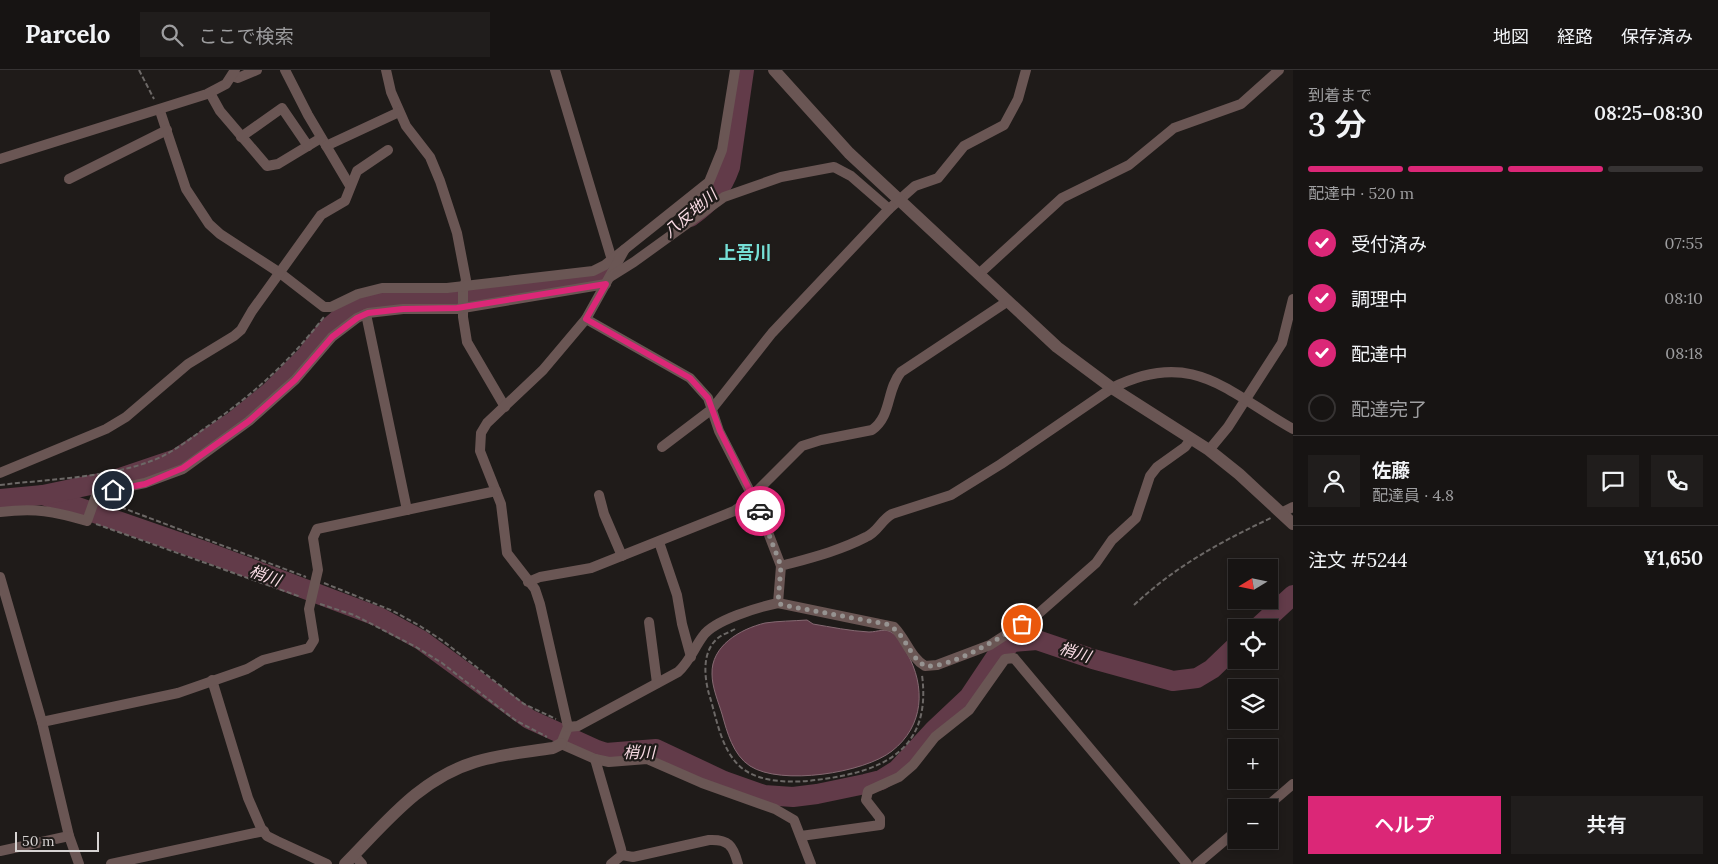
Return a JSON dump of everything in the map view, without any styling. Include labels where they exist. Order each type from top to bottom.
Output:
[{"type":"street","points":[[0,159],[160,111],[210,93],[226,84],[234,73],[238,78],[257,70]]},
{"type":"street","points":[[285,70],[323,142],[350,186]]},
{"type":"street","points":[[386,70],[399,112],[406,126],[435,166],[458,232],[466,280],[464,308],[468,342],[505,407]]},
{"type":"street","points":[[555,70],[612,260]]},
{"type":"street","points":[[160,111],[186,189],[209,224],[220,234],[280,273],[316,303],[324,307],[331,307],[347,297],[382,288],[465,286],[593,270],[612,260],[709,182],[722,150],[735,70]]},
{"type":"street","points":[[774,70],[893,204]]},
{"type":"street","points":[[662,447],[712,408],[772,333],[893,204],[915,186],[938,178],[964,146],[1004,125],[1018,99],[1026,70]]},
{"type":"street","points":[[980,273],[1062,198],[1129,165],[1174,128],[1241,104],[1279,70]]},
{"type":"street","points":[[210,93],[220,112],[241,137],[267,166],[273,167],[308,146],[323,142],[399,112]]},
{"type":"street","points":[[241,137],[282,108],[308,146]]},
{"type":"street","points":[[69,179],[167,130]]},
{"type":"street","points":[[0,473],[82,441],[126,417],[168,379],[241,330],[252,311],[321,216],[345,201],[357,171],[388,150]]},
{"type":"street","points":[[0,512],[26,509],[50,510],[88,519],[96,493],[145,484],[183,468],[249,421],[295,380],[332,337],[357,318],[366,314],[403,309],[464,308],[608,280],[724,197],[781,177],[834,167],[893,204],[980,273],[1057,348],[1112,388],[1209,450],[1287,510],[1293,524]]},
{"type":"street","points":[[354,861],[402,804],[445,774],[476,761],[553,748],[562,742],[568,728],[540,604],[535,589],[506,553],[503,514],[480,451],[479,443],[481,433],[487,424],[543,370],[586,319],[624,249]]},
{"type":"street","points":[[1209,450],[1228,427],[1282,343],[1293,300]]},
{"type":"street","points":[[528,582],[540,577],[590,568],[734,511],[753,496],[802,446],[821,440],[872,430],[878,425],[886,411],[891,387],[901,372],[1008,301]]},
{"type":"street","points":[[366,314],[406,510]]},
{"type":"street","points":[[586,319],[690,378],[704,392],[720,431],[753,496],[781,566],[778,603]]},
{"type":"street","points":[[781,566],[836,551],[868,537],[876,531],[884,518],[892,514],[951,495],[1001,464],[1126,380],[1165,370],[1203,377],[1293,428]]},
{"type":"street","points":[[568,728],[578,726],[678,672],[691,657],[703,635],[710,629],[744,613],[778,603],[886,624],[899,633],[913,656],[922,665],[931,667],[990,645],[1038,614],[1096,563],[1112,540],[1136,518],[1150,476],[1157,467],[1185,447],[1191,439]]},
{"type":"street","points":[[42,722],[178,693],[212,680],[247,670],[263,660],[309,648],[314,640],[309,598],[318,570],[313,538],[317,529],[496,491]]},
{"type":"street","points":[[599,495],[622,556]]},
{"type":"street","points":[[659,542],[677,595],[691,657]]},
{"type":"street","points":[[0,576],[42,722],[69,836],[79,864]]},
{"type":"street","points":[[649,622],[657,683]]},
{"type":"street","points":[[801,836],[880,825],[880,818],[866,800],[868,791],[899,777],[913,765],[935,737],[969,710],[1005,658],[1014,658],[1187,864]]},
{"type":"street","points":[[212,680],[248,798],[264,831],[277,842],[327,864]]},
{"type":"street","points":[[562,742],[596,759],[623,762],[648,759],[658,762],[702,783],[785,814],[794,820],[809,863]]},
{"type":"street","points":[[596,759],[622,856]]},
{"type":"street","points":[[1276,799],[1293,784]]},
{"type":"street","points":[[111,864],[264,831]]},
{"type":"street","points":[[0,851],[69,836]]},
{"type":"street","points":[[1197,864],[1228,838]]},
{"type":"street","points":[[610,864],[622,856],[633,857],[709,840],[729,842],[738,864]]},
{"type":"path","points":[[139,70],[160,111]]},
{"type":"path","points":[[0,485],[124,468],[154,460],[182,445],[251,395],[276,373],[299,349],[331,307]]},
{"type":"path","points":[[94,499],[394,611],[443,641],[524,704],[559,720],[568,728]]},
{"type":"path","points":[[1134,605],[1175,571],[1215,545],[1287,510]]},
{"type":"path","points":[[88,519],[354,615],[416,647],[442,663],[515,720],[562,742]]},
{"type":"path","points":[[737,628],[717,638],[708,654],[704,667],[706,685],[731,757],[744,769],[761,777],[801,782],[847,776],[869,770],[888,761],[906,746],[918,726],[924,705],[922,665]]},
{"type":"shaded area","points":[[807,620],[813,624],[841,629],[869,632],[885,630],[894,634],[907,653],[917,679],[919,705],[916,718],[911,730],[903,741],[879,759],[843,771],[822,774],[801,776],[764,772],[744,761],[732,743],[714,689],[712,679],[713,664],[716,655],[722,647],[737,634],[765,623]]},
{"type":"waterway","name":"八反地川","points":[[690,217],[704,207],[714,195],[723,183],[730,167],[744,70]]},
{"type":"waterway","name":"八反地川","points":[[0,499],[43,495],[114,480],[176,459],[234,421],[270,392],[306,356],[325,331],[341,317],[363,304],[379,301],[484,298],[603,277]]},
{"type":"waterway","name":"梢川","points":[[43,495],[207,552],[379,617],[421,640],[529,719],[597,750],[606,753],[656,749],[724,781],[764,795],[793,797],[817,794],[881,780],[897,770],[934,730],[969,697],[997,655],[1013,642],[1037,640],[1093,659],[1173,681],[1197,678],[1212,669],[1228,654]]},
{"type":"waterway","name":"梢川","points":[[1267,619],[1293,595]]},
{"type":"way so far","points":[[760,511],[777,551],[781,566],[782,577],[778,603],[782,605],[894,627],[918,662],[931,667],[990,645],[1022,624]]},
{"type":"district","name":"上吾川","points":[[745,253]]},
{"type":"route","points":[[113,490],[145,484],[183,468],[249,421],[277,398],[319,354],[332,337],[357,318],[368,313],[403,309],[457,308],[606,284],[586,319],[690,378],[704,392],[720,431],[760,511]]}]
